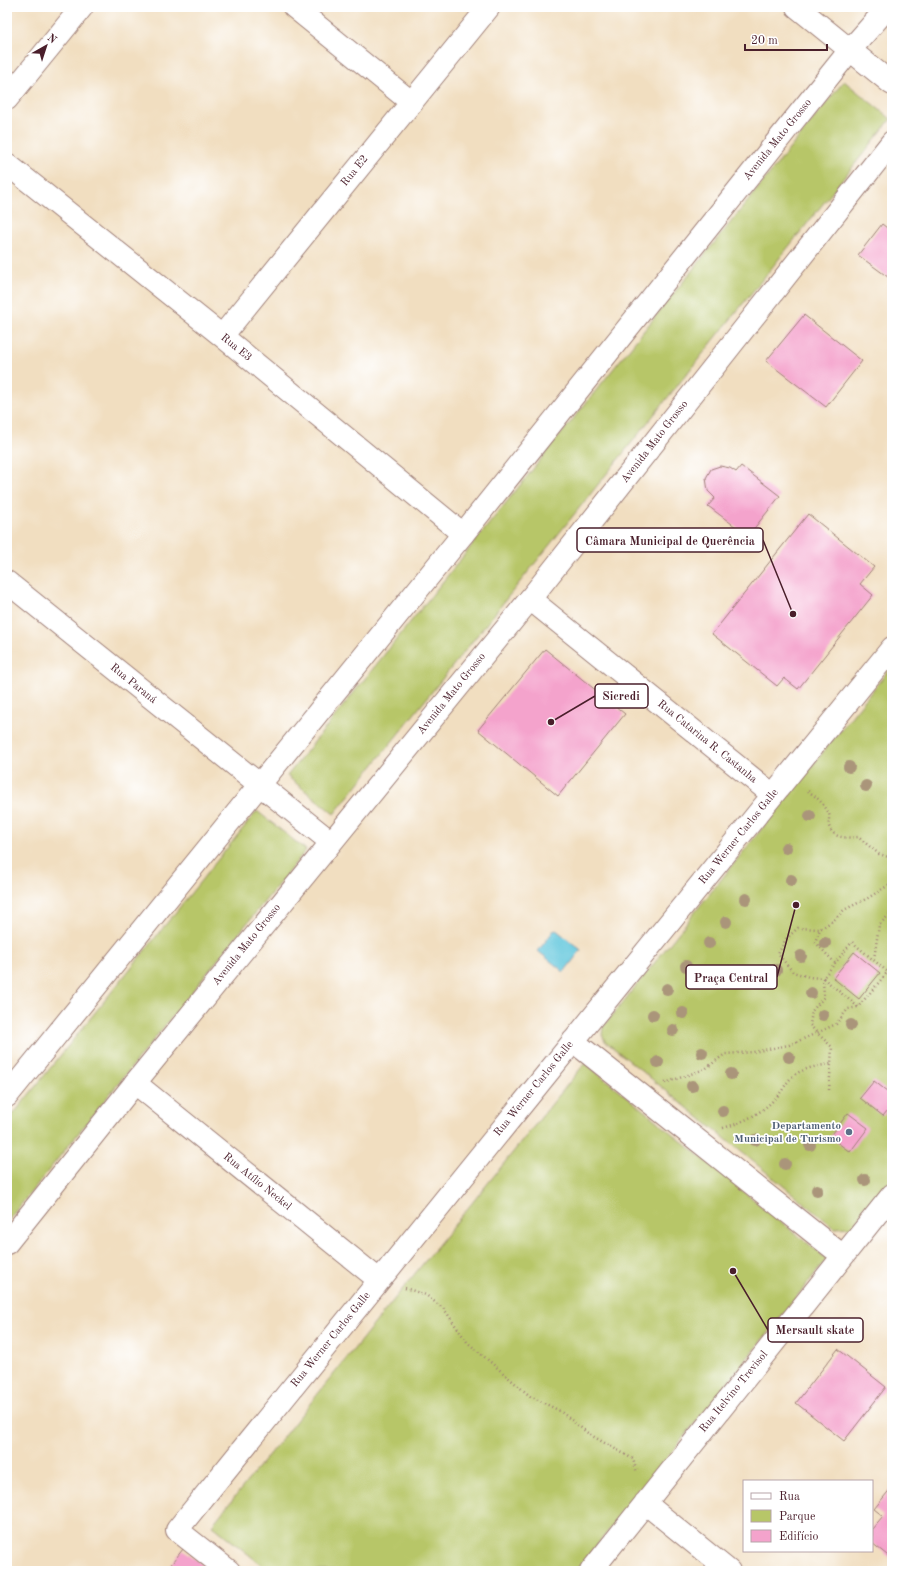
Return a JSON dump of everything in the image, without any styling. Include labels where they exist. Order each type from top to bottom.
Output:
[{"type":"street","points":[[7,99],[82,7]]},
{"type":"street","points":[[294,7],[411,102]]},
{"type":"street","name":"Rua E2","points":[[222,336],[489,7]]},
{"type":"street","points":[[797,7],[892,84]]},
{"type":"street","name":"Avenida Mato Grosso","points":[[7,1096],[463,534],[850,50],[888,7]]},
{"type":"street","name":"Avenida Mato Grosso","points":[[7,1243],[135,1083],[530,599],[892,142]]},
{"type":"street","name":"Rua E3","points":[[7,164],[222,336],[463,534]]},
{"type":"street","name":"Rua Paraná","points":[[8,584],[331,842]]},
{"type":"street","name":"Rua Catarina R. Castanha","points":[[530,599],[773,795]]},
{"type":"street","name":"Rua Werner Carlos Galle","points":[[230,1571],[177,1530],[892,648]]},
{"type":"street","points":[[573,1041],[843,1256]]},
{"type":"street","name":"Rua Atílio Neckel","points":[[135,1083],[379,1280]]},
{"type":"street","name":"Rua Itelvino Trevisol","points":[[590,1571],[892,1195]]},
{"type":"street","points":[[646,1503],[729,1571]]},
{"type":"path","points":[[788,776],[817,798],[828,813],[830,827],[836,836],[846,838],[858,837],[879,854],[892,858]]},
{"type":"path","points":[[835,963],[815,942],[820,930],[834,920],[844,910],[868,898],[892,883]]},
{"type":"path","points":[[874,960],[880,925],[892,912]]},
{"type":"path","points":[[820,930],[798,928],[786,939],[778,954],[793,972],[809,977],[823,978],[858,1007]]},
{"type":"path","points":[[830,1090],[832,1047],[810,1025],[812,1011],[824,997],[823,978],[852,942],[891,972]]},
{"type":"path","points":[[646,1099],[659,1085],[705,1069],[725,1054],[753,1052],[789,1045],[836,1024],[848,1009],[858,1007],[886,974],[891,972]]},
{"type":"path","points":[[704,1145],[716,1131],[739,1123],[762,1112],[780,1093],[792,1076],[809,1068],[831,1064]]},
{"type":"path","points":[[379,1280],[426,1295],[444,1309],[467,1342],[530,1396],[560,1411],[589,1434],[633,1459],[646,1503]]},
{"type":"green space","points":[[844,81],[891,119],[334,814],[287,776]]},
{"type":"green space","points":[[892,666],[892,1178],[852,1227],[835,1228],[605,1041],[602,1035],[603,1027]]},
{"type":"green space","points":[[257,811],[306,850],[7,1222],[7,1122]]},
{"type":"green space","points":[[585,1063],[827,1259],[576,1571],[269,1571],[212,1525]]},
{"type":"water","points":[[555,929],[581,950],[564,972],[538,951]]},
{"type":"building","points":[[882,224],[892,232],[892,280],[858,255]]},
{"type":"building","points":[[804,315],[862,361],[826,407],[766,361]]},
{"type":"building","points":[[720,466],[730,468],[736,472],[741,466],[780,496],[748,536],[708,506],[715,498],[708,491],[706,478],[711,469]]},
{"type":"building","points":[[808,514],[874,567],[860,584],[873,595],[798,689],[784,678],[777,686],[712,634]]},
{"type":"building","points":[[545,649],[625,714],[558,796],[478,730]]},
{"type":"building","points":[[854,952],[880,973],[859,999],[833,978]]},
{"type":"building","points":[[874,1081],[892,1095],[892,1105],[883,1116],[860,1098]]},
{"type":"building","name":"Departamento Municipal de Turismo","points":[[848,1113],[868,1128],[850,1152],[830,1137]]},
{"type":"building","points":[[838,1349],[886,1387],[844,1441],[796,1403]]},
{"type":"building","points":[[892,1487],[892,1559],[873,1544],[873,1528],[883,1516],[874,1509]]},
{"type":"building","points":[[183,1549],[210,1571],[166,1571]]},
{"type":"place","name":"Câmara Municipal de Querência","points":[[793,614]]},
{"type":"place","name":"Sicredi","points":[[551,722]]},
{"type":"place","name":"Praça Central","points":[[796,905]]},
{"type":"place","name":"Departamento Municipal de Turismo","points":[[849,1132]]},
{"type":"place","name":"Mersault skate","points":[[733,1271]]}]
